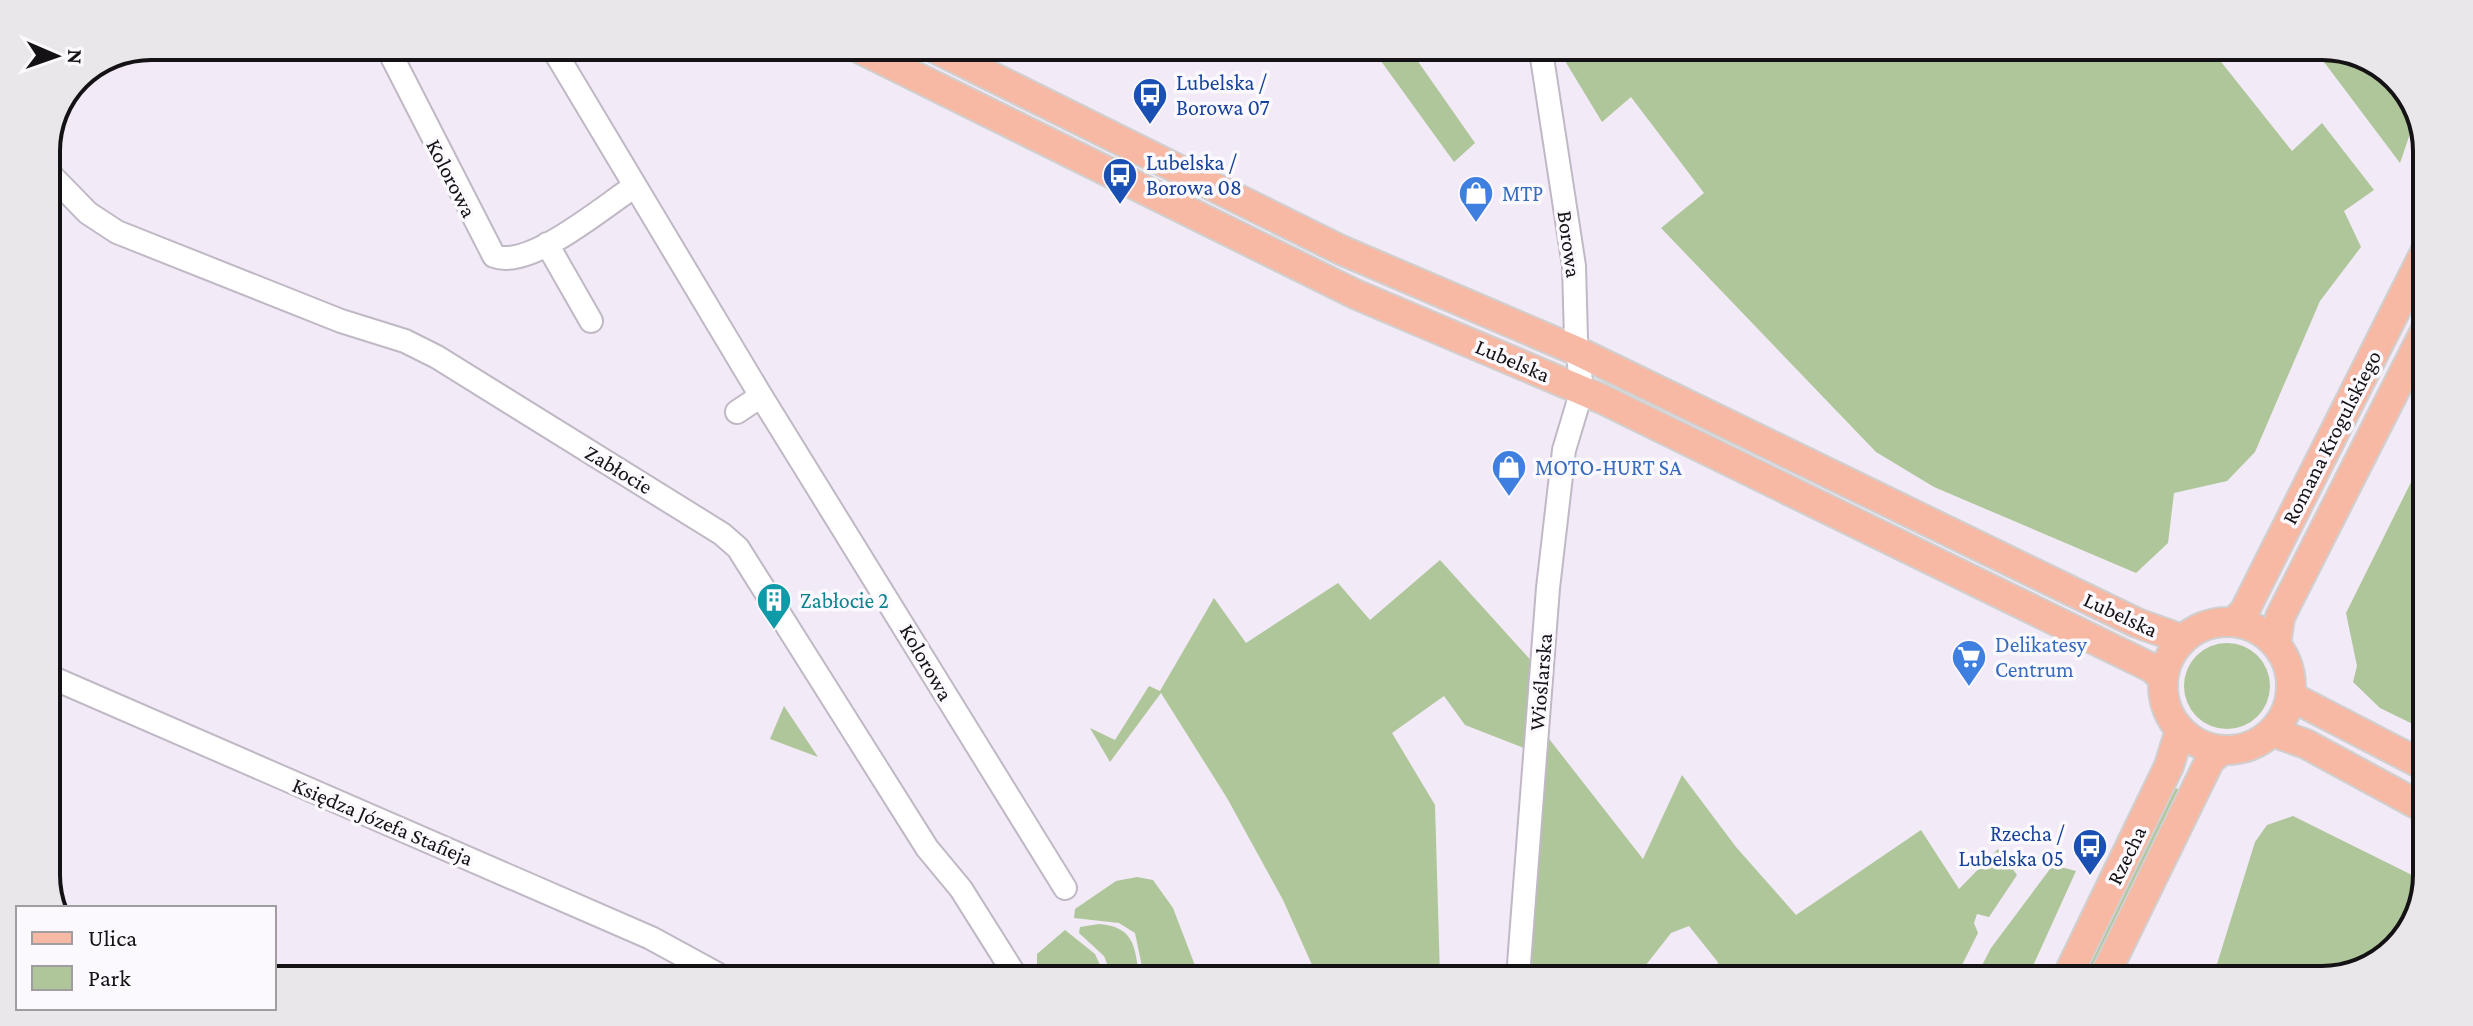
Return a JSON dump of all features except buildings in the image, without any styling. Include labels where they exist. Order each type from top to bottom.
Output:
[{"type":"main road","name":"Lubelska","points":[[882,60],[1355,294],[1582,390],[2152,668],[2163,678]]},
{"type":"main road","name":"Lubelska","points":[[958,60],[1341,250],[1577,351],[2137,623],[2182,639]]},
{"type":"main road","name":"Romana Krogulskiego","points":[[2233,622],[2244,612],[2413,276]]},
{"type":"main road","name":"Romana Krogulskiego","points":[[2276,645],[2280,617],[2413,355]]},
{"type":"main road","points":[[2233,622],[2254,628],[2276,645],[2289,673],[2290,696],[2283,718],[2272,732],[2245,748],[2222,750],[2198,744],[2180,730],[2167,712],[2163,678],[2171,654],[2182,639],[2204,626],[2233,622]]},
{"type":"main road","points":[[2290,696],[2413,760]]},
{"type":"main road","name":"Rzecha","points":[[2072,966],[2169,766],[2180,730]]},
{"type":"main road","points":[[2272,732],[2306,744],[2413,802]]},
{"type":"main road","name":"Rzecha","points":[[2109,966],[2210,760],[2222,750]]},
{"type":"street","name":"Kolorowa","points":[[394,60],[489,251],[508,260],[534,253],[635,186]]},
{"type":"street","name":"Kolorowa","points":[[560,60],[761,396],[1065,888]]},
{"type":"street","name":"Borowa","points":[[1542,60],[1574,266],[1577,351],[1582,390]]},
{"type":"street","name":"Zabłocie","points":[[60,184],[88,213],[117,232],[341,321],[405,341],[437,357],[722,534],[738,548],[927,848],[961,889],[1009,966]]},
{"type":"street","points":[[547,244],[591,321]]},
{"type":"street","name":"Wioślarska","points":[[1519,966],[1549,576],[1564,450],[1582,390]]},
{"type":"street","points":[[737,412],[761,396]]},
{"type":"street","name":"Księdza Józefa Stafieja","points":[[60,681],[651,938],[702,966]]},
{"type":"green space","points":[[1380,60],[1417,60],[1475,143],[1454,162]]},
{"type":"green space","points":[[1564,60],[2220,60],[2292,151],[2322,123],[2374,190],[2344,211],[2361,247],[2320,301],[2255,452],[2227,481],[2174,493],[2168,543],[2136,573],[1934,487],[1876,452],[1661,228],[1704,193],[1631,97],[1602,122]]},
{"type":"green space","points":[[2323,60],[2352,65],[2368,72],[2394,95],[2411,132],[2400,163]]},
{"type":"green space","points":[[2413,478],[2413,724],[2380,708],[2353,682],[2357,666],[2346,613]]},
{"type":"green space","points":[[1440,560],[1535,665],[1524,748],[1465,725],[1444,696],[1392,733],[1435,805],[1440,966],[1313,966],[1283,900],[1227,798],[1161,693],[1110,762],[1090,728],[1115,740],[1149,686],[1160,691],[1214,598],[1246,643],[1338,583],[1370,620]]},
{"type":"green space","points":[[2227,643],[2251,650],[2263,662],[2270,686],[2263,710],[2251,722],[2227,729],[2203,722],[2191,710],[2184,686],[2191,662],[2203,650]]},
{"type":"green space","points":[[784,706],[818,757],[770,739]]},
{"type":"green space","points":[[1546,735],[1643,859],[1682,775],[1736,847],[1796,915],[1921,830],[1959,889],[1998,849],[2017,875],[1989,917],[1977,914],[1974,923],[1978,933],[1962,966],[1719,966],[1689,926],[1671,933],[1645,966],[1530,966]]},
{"type":"green space","points":[[2170,785],[2183,792],[2098,966],[2083,966]]},
{"type":"green space","points":[[2293,816],[2413,876],[2408,905],[2394,931],[2368,954],[2340,964],[2216,966],[2255,842],[2267,825]]},
{"type":"green space","points":[[2053,865],[2076,871],[2033,966],[1982,966],[1991,948]]},
{"type":"green space","points":[[1137,877],[1153,880],[1173,908],[1195,966],[1142,966],[1135,933],[1119,923],[1074,918],[1075,909],[1116,881]]},
{"type":"green space","points":[[1099,924],[1119,929],[1131,940],[1138,966],[1108,966],[1104,956],[1079,933],[1080,927]]},
{"type":"green space","points":[[1065,930],[1095,954],[1100,966],[1038,966],[1037,954]]},
{"type":"place","name":"Lubelska / Borowa 07","points":[[1150,126]]},
{"type":"place","name":"Lubelska / Borowa 08","points":[[1120,206]]},
{"type":"place","name":"MTP","points":[[1476,224]]},
{"type":"place","name":"MOTO-HURT SA","points":[[1509,498]]},
{"type":"place","name":"Zabłocie 2","points":[[774,631]]},
{"type":"place","name":"Delikatesy Centrum","points":[[1969,688]]},
{"type":"place","name":"Rzecha / Lubelska 05","points":[[2090,877]]}]
